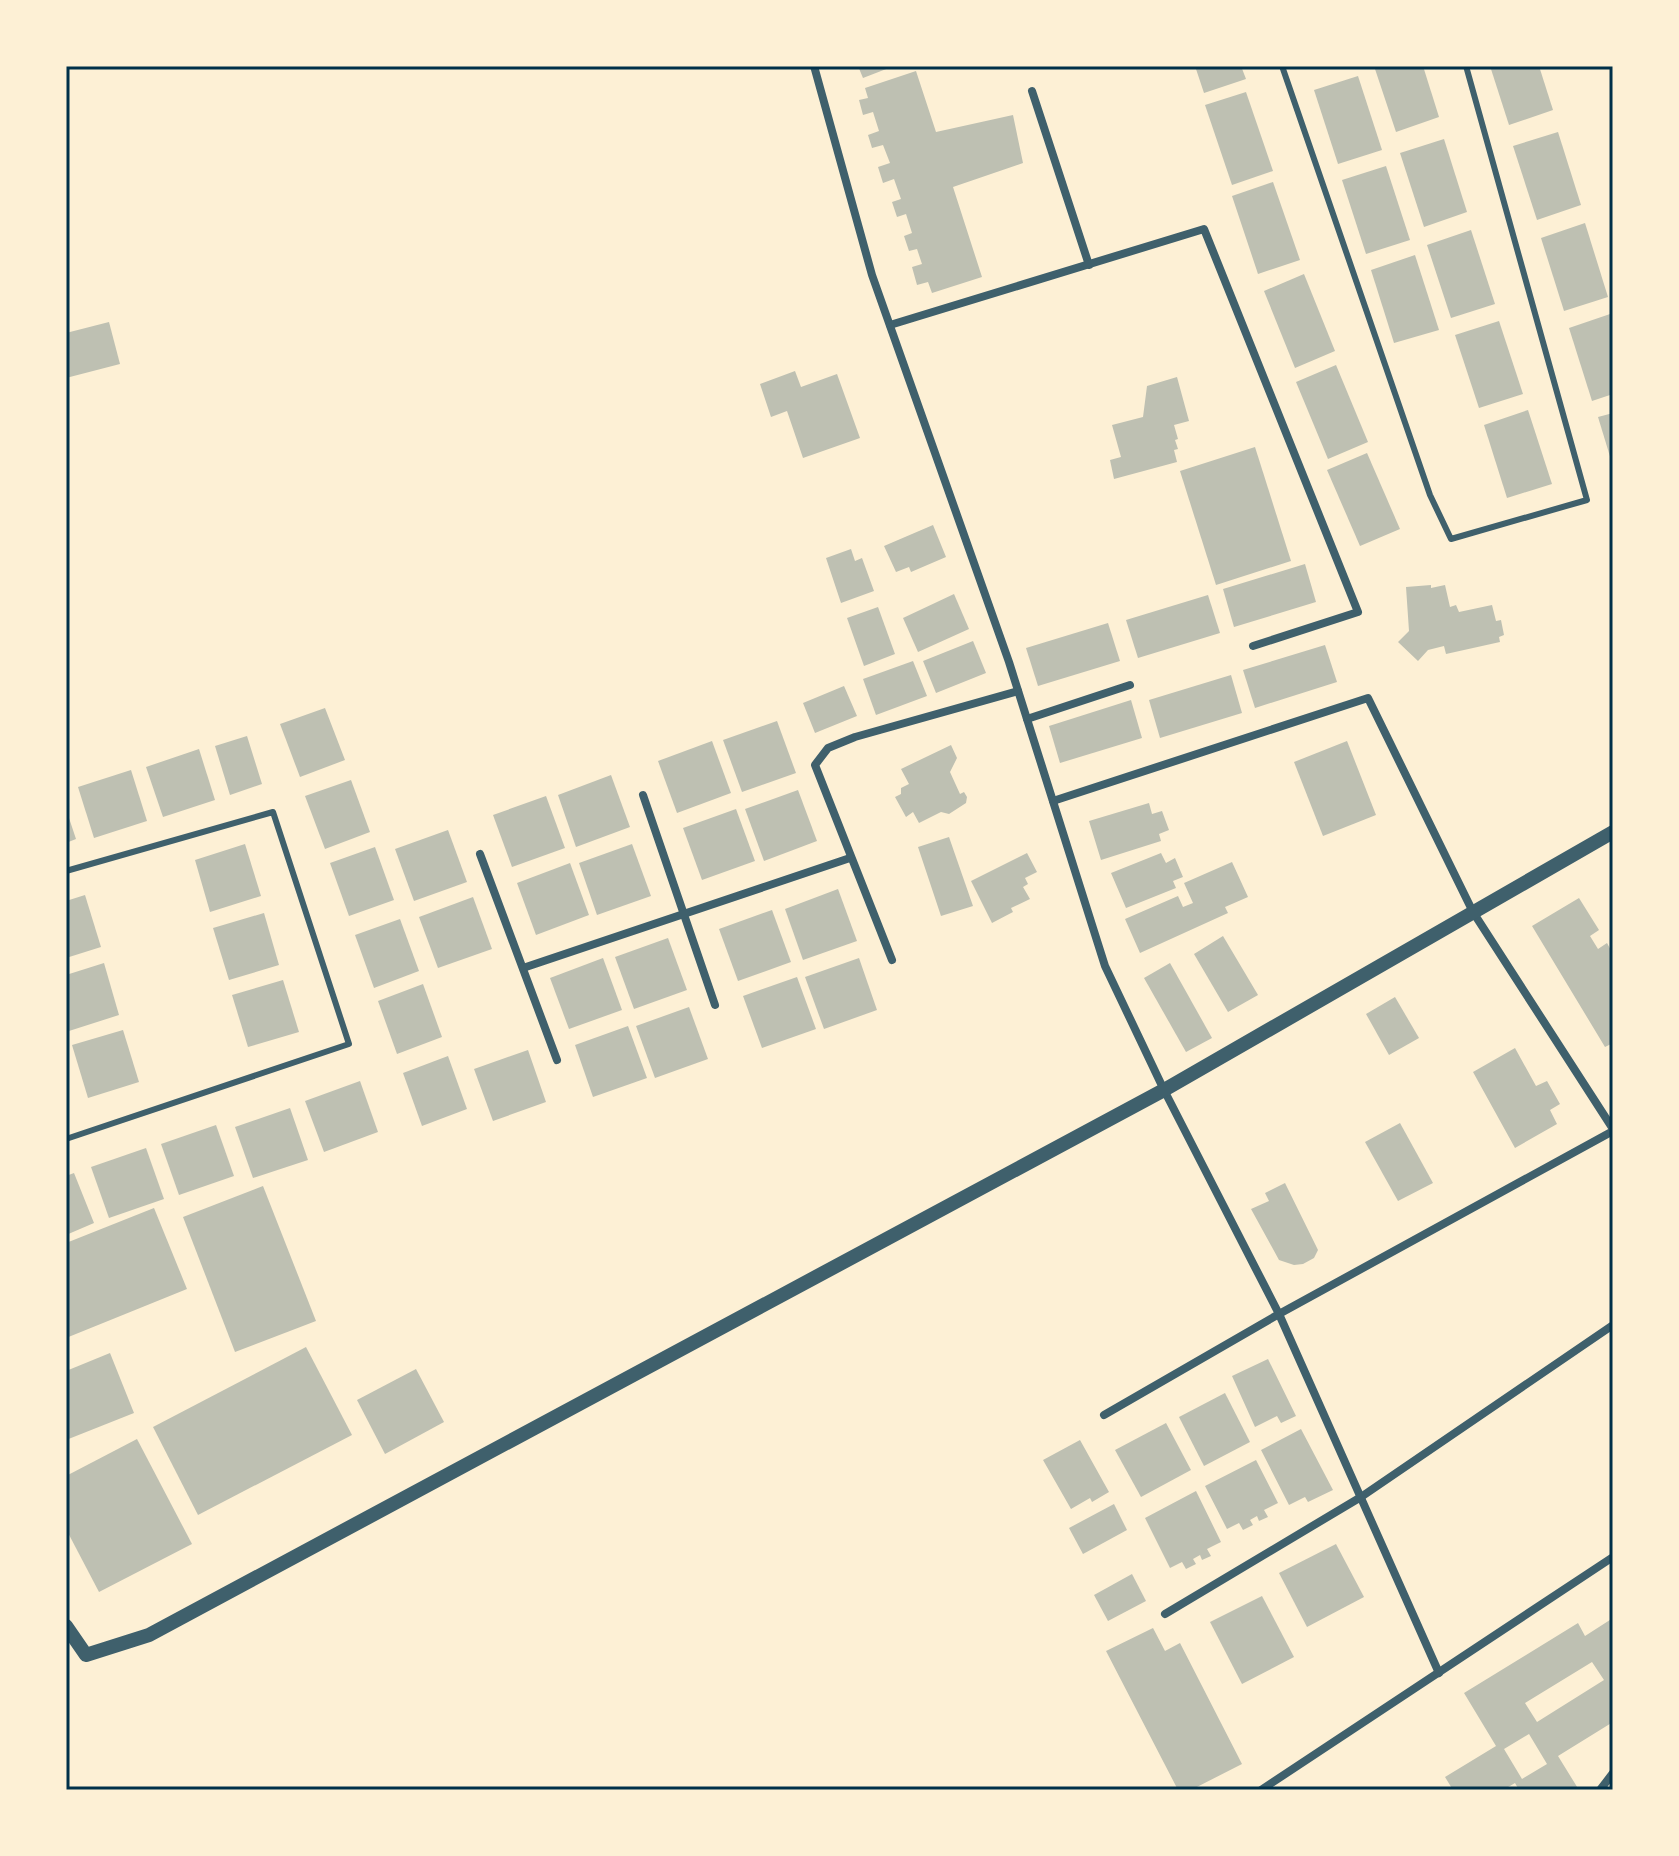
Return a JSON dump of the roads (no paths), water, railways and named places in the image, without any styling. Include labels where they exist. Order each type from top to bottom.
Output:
[{"type":"street","points":[[814,66],[872,275],[1018,691],[1105,966],[1164,1090],[1279,1314],[1439,1673]]},
{"type":"street","points":[[1032,91],[1089,265]]},
{"type":"street","points":[[890,325],[1204,229],[1358,612],[1253,646]]},
{"type":"street","points":[[1027,719],[1130,685]]},
{"type":"street","points":[[892,960],[815,765],[828,748],[855,737],[1018,691]]},
{"type":"street","points":[[1053,801],[1368,698],[1473,912],[1613,1130],[1279,1314],[1104,1415]]},
{"type":"street","points":[[643,795],[715,1005]]},
{"type":"street","points":[[66,1626],[86,1655],[149,1635],[1164,1090],[1613,832]]},
{"type":"street","points":[[480,854],[557,1060]]},
{"type":"street","points":[[523,968],[850,858]]},
{"type":"street","points":[[1165,1614],[1361,1497],[1613,1325]]},
{"type":"street","points":[[1261,1790],[1613,1557]]},
{"type":"street","points":[[1600,1790],[1613,1773]]},
{"type":"lane","points":[[1282,66],[1430,495],[1451,539],[1587,500],[1466,66]]},
{"type":"lane","points":[[66,871],[273,812],[349,1044],[66,1139]]}]
